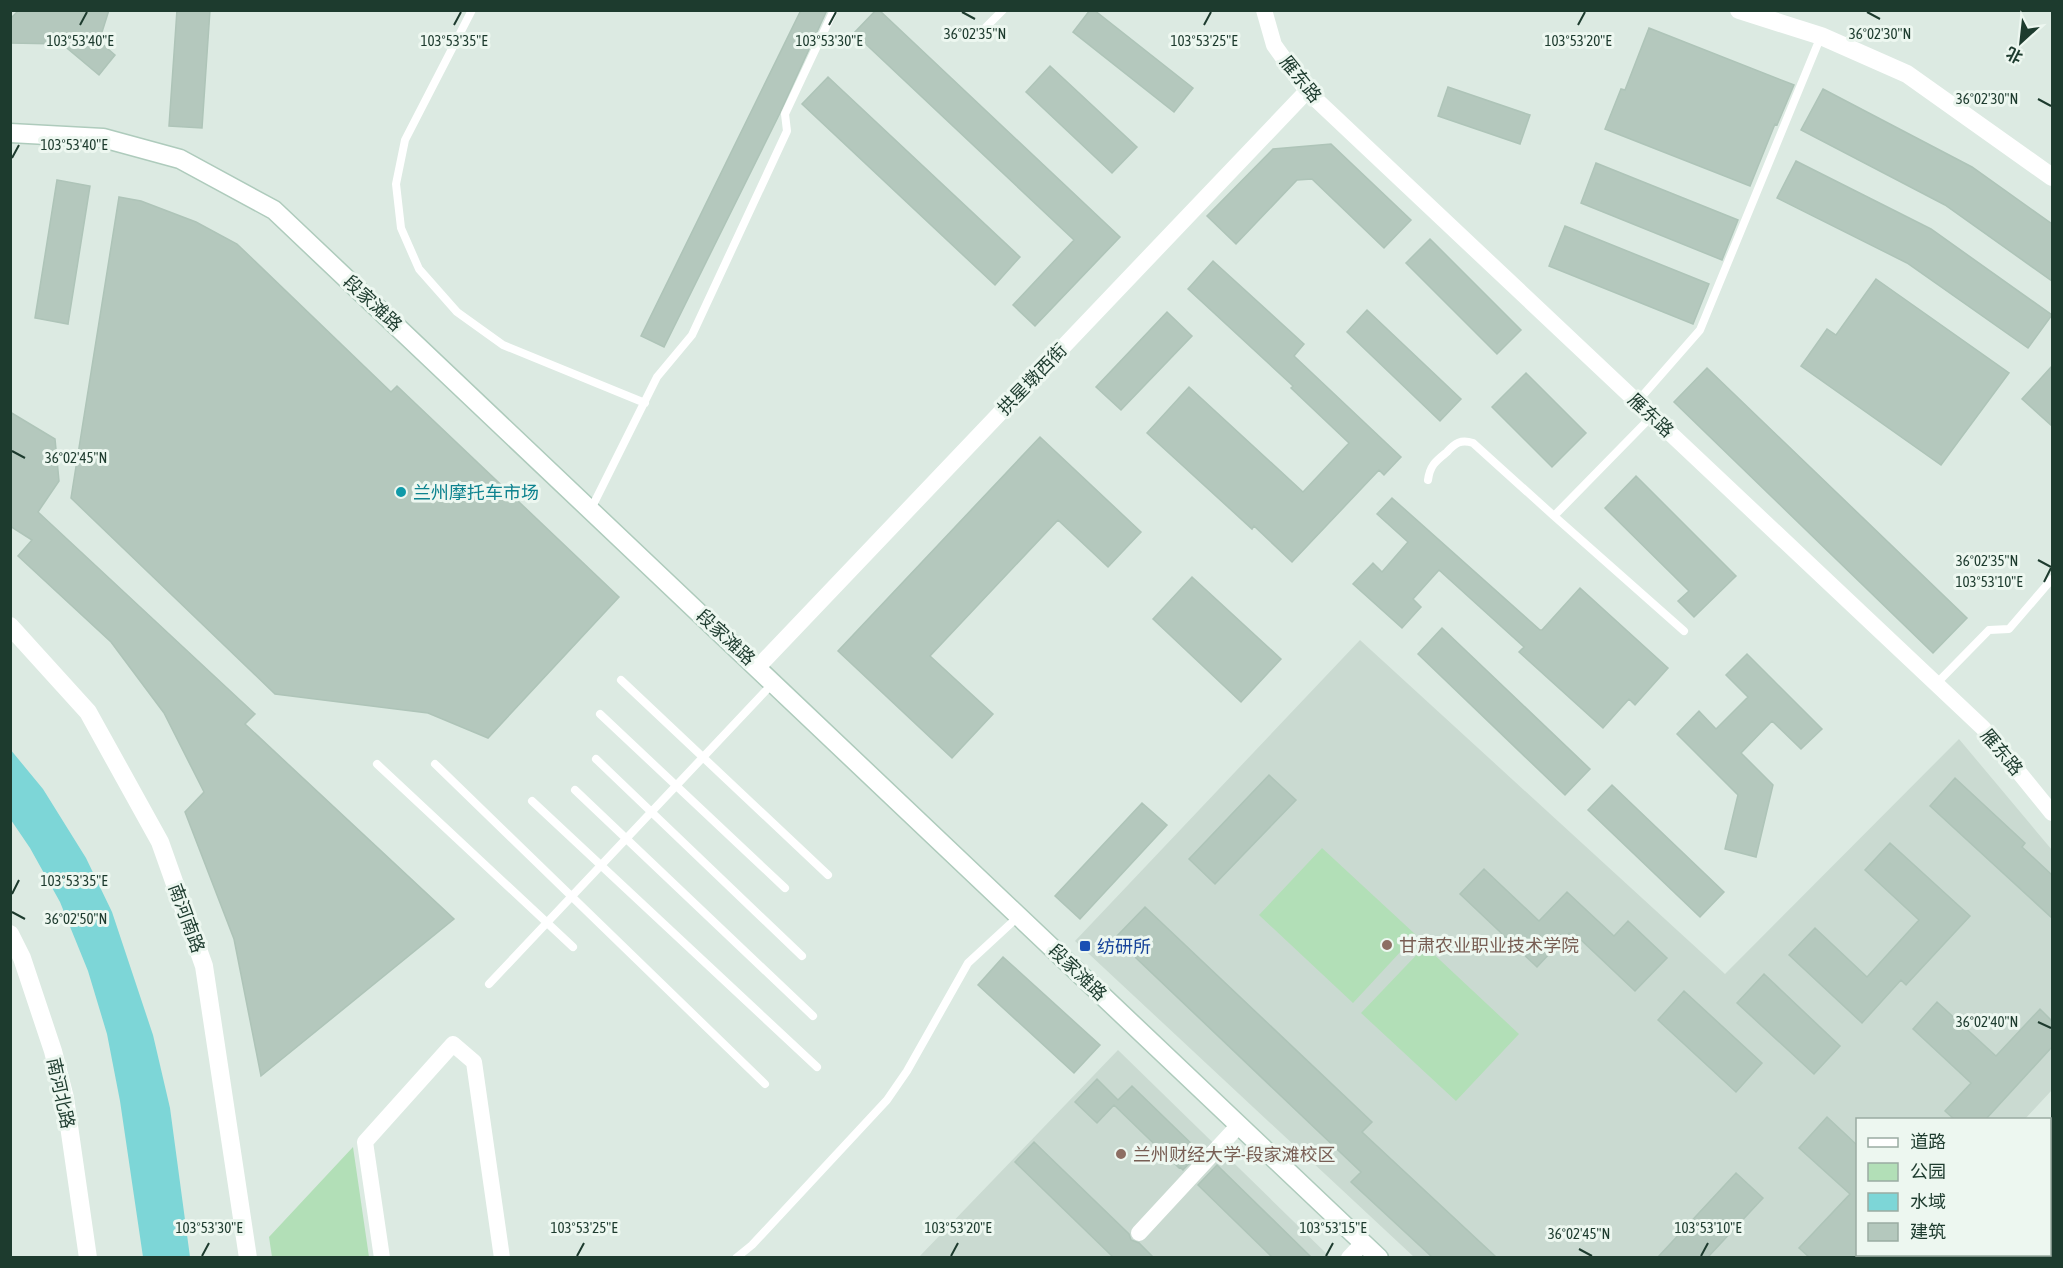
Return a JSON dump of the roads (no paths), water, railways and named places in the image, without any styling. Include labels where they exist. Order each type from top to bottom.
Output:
[{"type":"main road","points":[[1739,10],[1821,36],[1907,74],[2052,177]]},
{"type":"main road","name":"段家滩路","points":[[10,133],[103,138],[180,159],[274,210],[1378,1257]]},
{"type":"main road","name":"南河南路","points":[[10,626],[88,712],[160,843],[204,966],[248,1257]]},
{"type":"main road","name":"南河北路","points":[[10,934],[22,958],[65,1098],[88,1257]]},
{"type":"street","name":"雁东路","points":[[1264,10],[1274,45],[1306,91],[1983,728],[2052,813]]},
{"type":"street","name":"拱星墩西街","points":[[758,667],[1306,91]]},
{"type":"street","points":[[382,1257],[365,1142],[453,1044],[474,1062],[502,1257]]},
{"type":"street","points":[[1139,1233],[1239,1125]]},
{"type":"street","points":[[1349,1257],[1363,1243]]},
{"type":"lane","points":[[472,10],[405,140],[396,184],[401,228],[419,269],[457,312],[503,345],[645,402]]},
{"type":"lane","points":[[591,509],[657,377],[692,335],[787,131],[784,114],[834,10]]},
{"type":"lane","points":[[976,37],[1003,10]]},
{"type":"lane","points":[[1637,402],[1700,330],[1821,36]]},
{"type":"lane","points":[[1554,516],[1652,416]]},
{"type":"lane","points":[[1428,480],[1433,463],[1439,456],[1455,443],[1468,441],[1473,443],[1684,631]]},
{"type":"lane","points":[[1936,684],[1989,630],[2009,629],[2052,579]]},
{"type":"lane","points":[[621,680],[828,875]]},
{"type":"lane","points":[[489,984],[774,682]]},
{"type":"lane","points":[[600,714],[785,888]]},
{"type":"lane","points":[[596,759],[802,956]]},
{"type":"lane","points":[[377,764],[573,947]]},
{"type":"lane","points":[[435,764],[765,1084]]},
{"type":"lane","points":[[575,790],[813,1016]]},
{"type":"lane","points":[[532,801],[817,1067]]},
{"type":"lane","points":[[736,1257],[752,1245],[887,1100],[907,1071],[968,963],[1019,916]]},
{"type":"water","points":[[10,749],[43,789],[86,858],[112,912],[153,1035],[170,1108],[190,1257],[143,1257],[120,1101],[107,1034],[88,971],[60,902],[30,848],[11,820]]},
{"type":"place","name":"兰州摩托车市场","points":[[401,492]]},
{"type":"place","name":"甘肃农业职业技术学院","points":[[1387,945]]},
{"type":"place","name":"纺研所","points":[[1085,946]]},
{"type":"place","name":"兰州财经大学-段家滩校区","points":[[1121,1154]]}]
